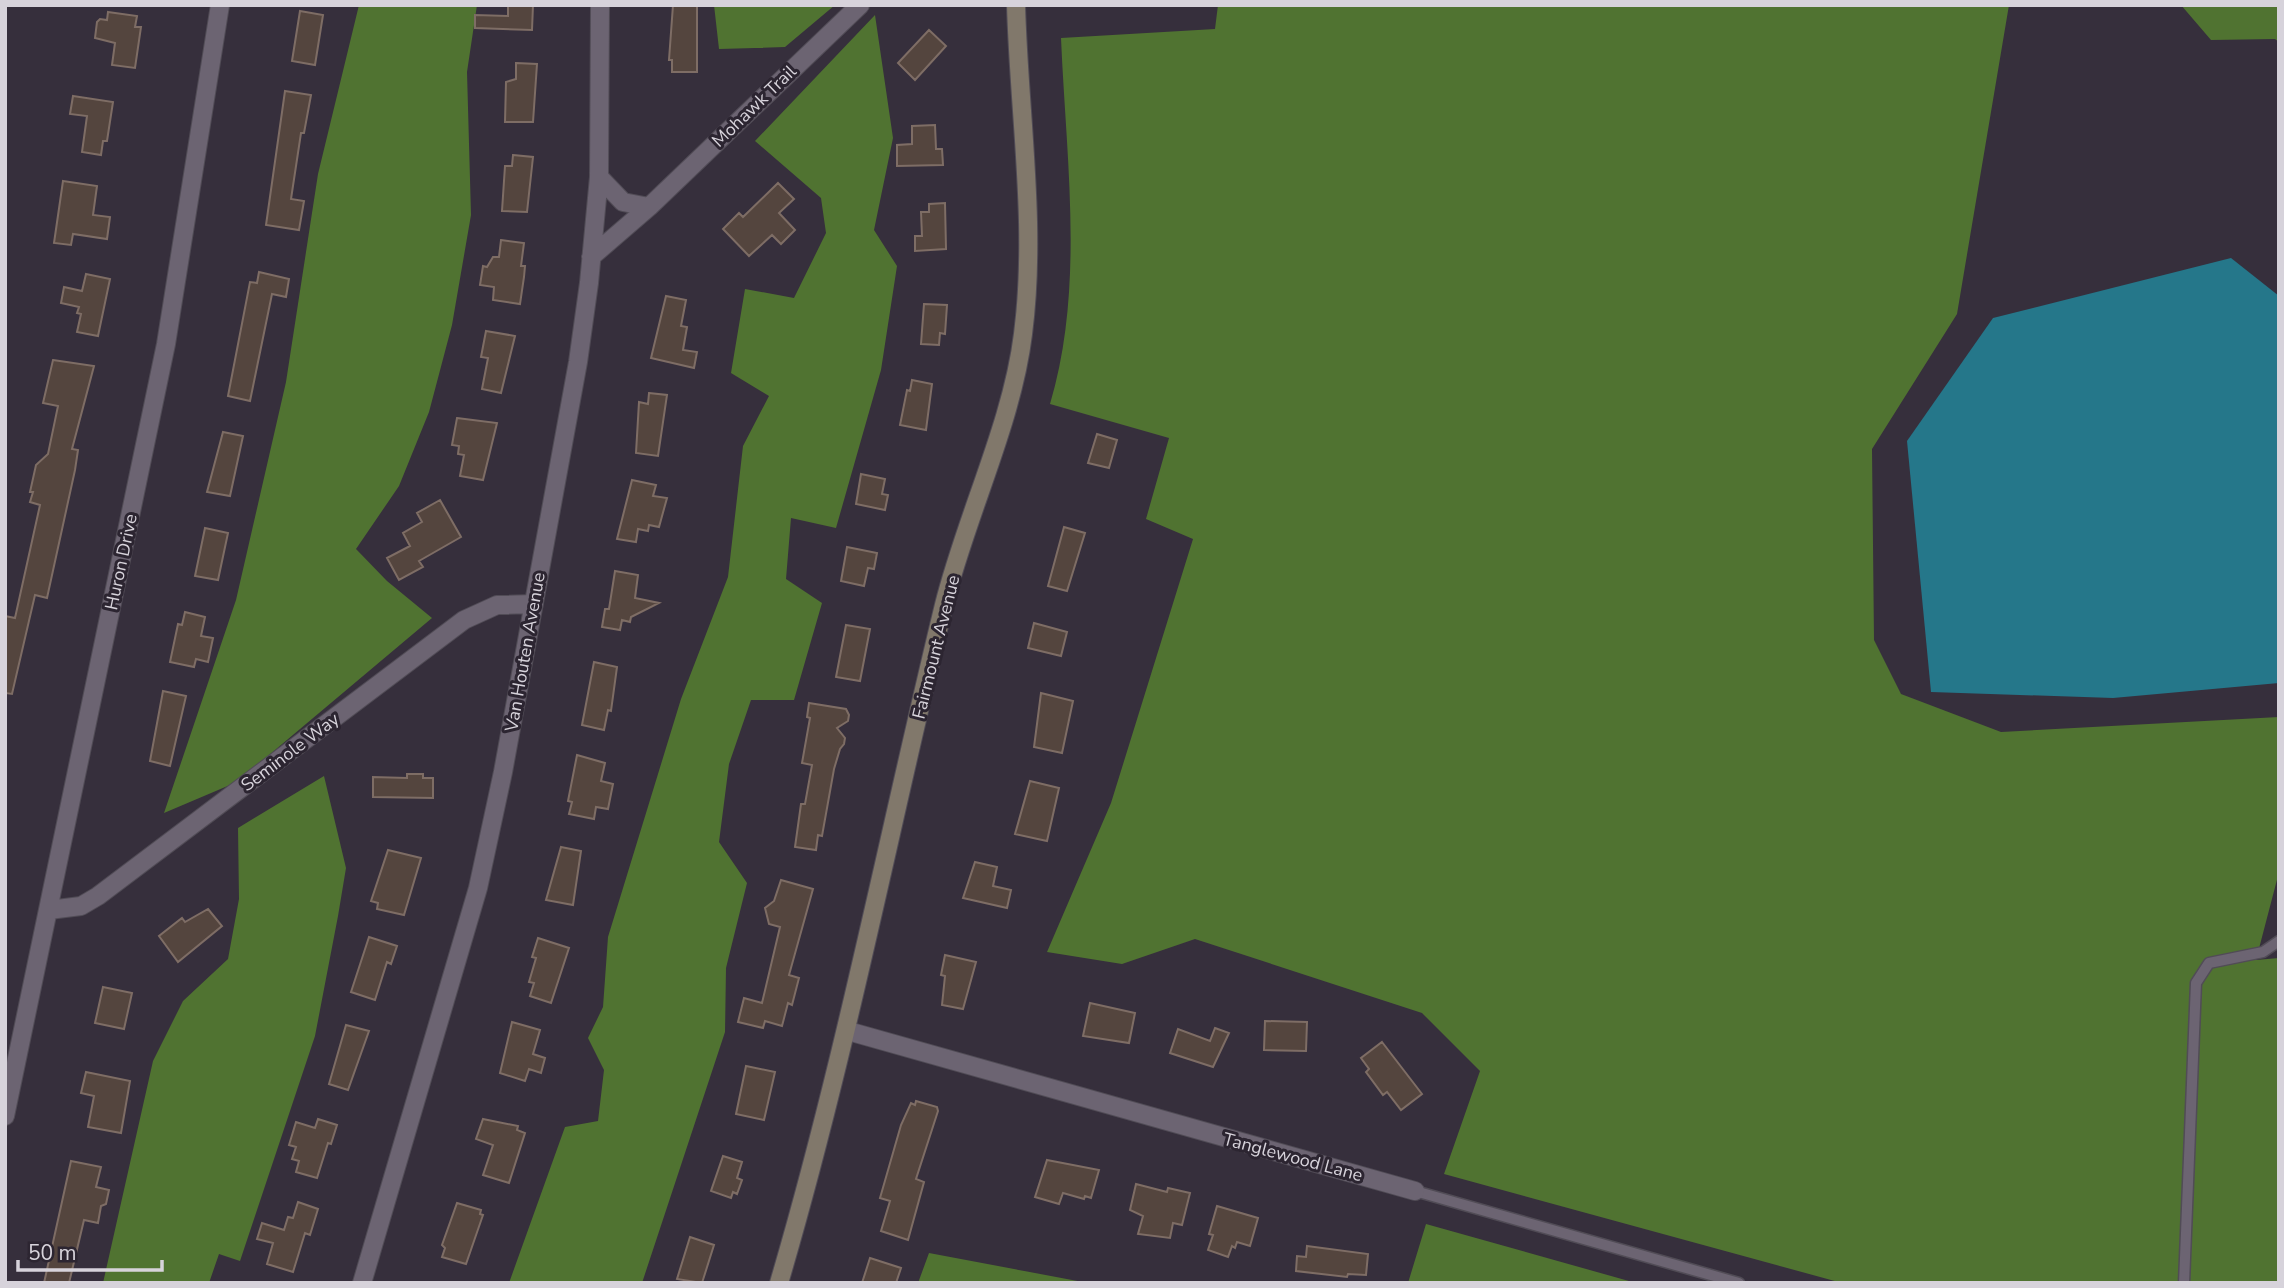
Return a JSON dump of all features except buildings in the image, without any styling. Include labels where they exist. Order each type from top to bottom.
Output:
[{"type":"main road","name":"Fairmount Avenue","points":[[779,1283],[848,1031],[945,600],[1010,393],[1023,335],[1027,235],[1016,5]]},
{"type":"street","name":"Huron Drive","points":[[5,1116],[166,344],[220,5]]},
{"type":"street","name":"Van Houten Avenue","points":[[362,1283],[478,888],[534,604],[578,362],[591,257],[598,177],[600,5]]},
{"type":"street","name":"Mohawk Trail","points":[[591,257],[649,207],[860,5]]},
{"type":"street","points":[[598,177],[623,202],[649,207]]},
{"type":"street","name":"Seminole Way","points":[[49,910],[81,906],[98,896],[464,620],[497,605],[534,604]]},
{"type":"street","name":"Tanglewood Lane","points":[[848,1031],[1415,1191]]},
{"type":"lane","points":[[2184,1283],[2196,984],[2209,963],[2263,951],[2279,941]]},
{"type":"lane","name":"Tanglewood Lane","points":[[1415,1191],[1739,1283]]},
{"type":"green space","points":[[359,5],[477,5],[467,72],[471,215],[452,325],[429,412],[399,486],[356,549],[387,581],[432,618],[237,782],[164,813],[236,600],[286,382],[318,174]]},
{"type":"green space","points":[[714,5],[835,5],[785,47],[719,49]]},
{"type":"green space","points":[[1218,5],[2009,5],[1957,314],[1872,449],[1874,640],[1901,694],[2001,732],[2279,717],[2279,872],[2256,960],[2279,958],[2279,1283],[1842,1283],[1444,1174],[1480,1071],[1422,1013],[1195,939],[1122,964],[1047,952],[1111,803],[1193,539],[1146,519],[1169,438],[1050,404],[1061,360],[1070,268],[1069,176],[1061,38],[1215,29]]},
{"type":"green space","points":[[2181,5],[2279,5],[2279,42],[2275,39],[2211,40]]},
{"type":"green space","points":[[875,15],[893,138],[874,230],[897,266],[881,370],[836,528],[791,518],[786,579],[822,603],[794,700],[751,700],[729,764],[719,842],[747,883],[726,968],[725,1032],[642,1283],[509,1283],[565,1127],[598,1121],[604,1070],[588,1038],[603,1007],[608,937],[681,699],[728,577],[743,446],[769,396],[731,373],[745,289],[794,298],[826,233],[821,198],[755,141]]},
{"type":"green space","points":[[324,776],[346,868],[338,916],[315,1036],[240,1261],[219,1254],[209,1283],[103,1283],[153,1061],[183,1001],[228,959],[239,899],[238,828]]},
{"type":"green space","points":[[1426,1224],[1636,1283],[1408,1283]]},
{"type":"green space","points":[[929,1253],[1088,1283],[918,1283]]},
{"type":"water","points":[[2231,258],[2279,296],[2279,683],[2113,698],[1931,692],[1907,441],[1993,318]]}]
